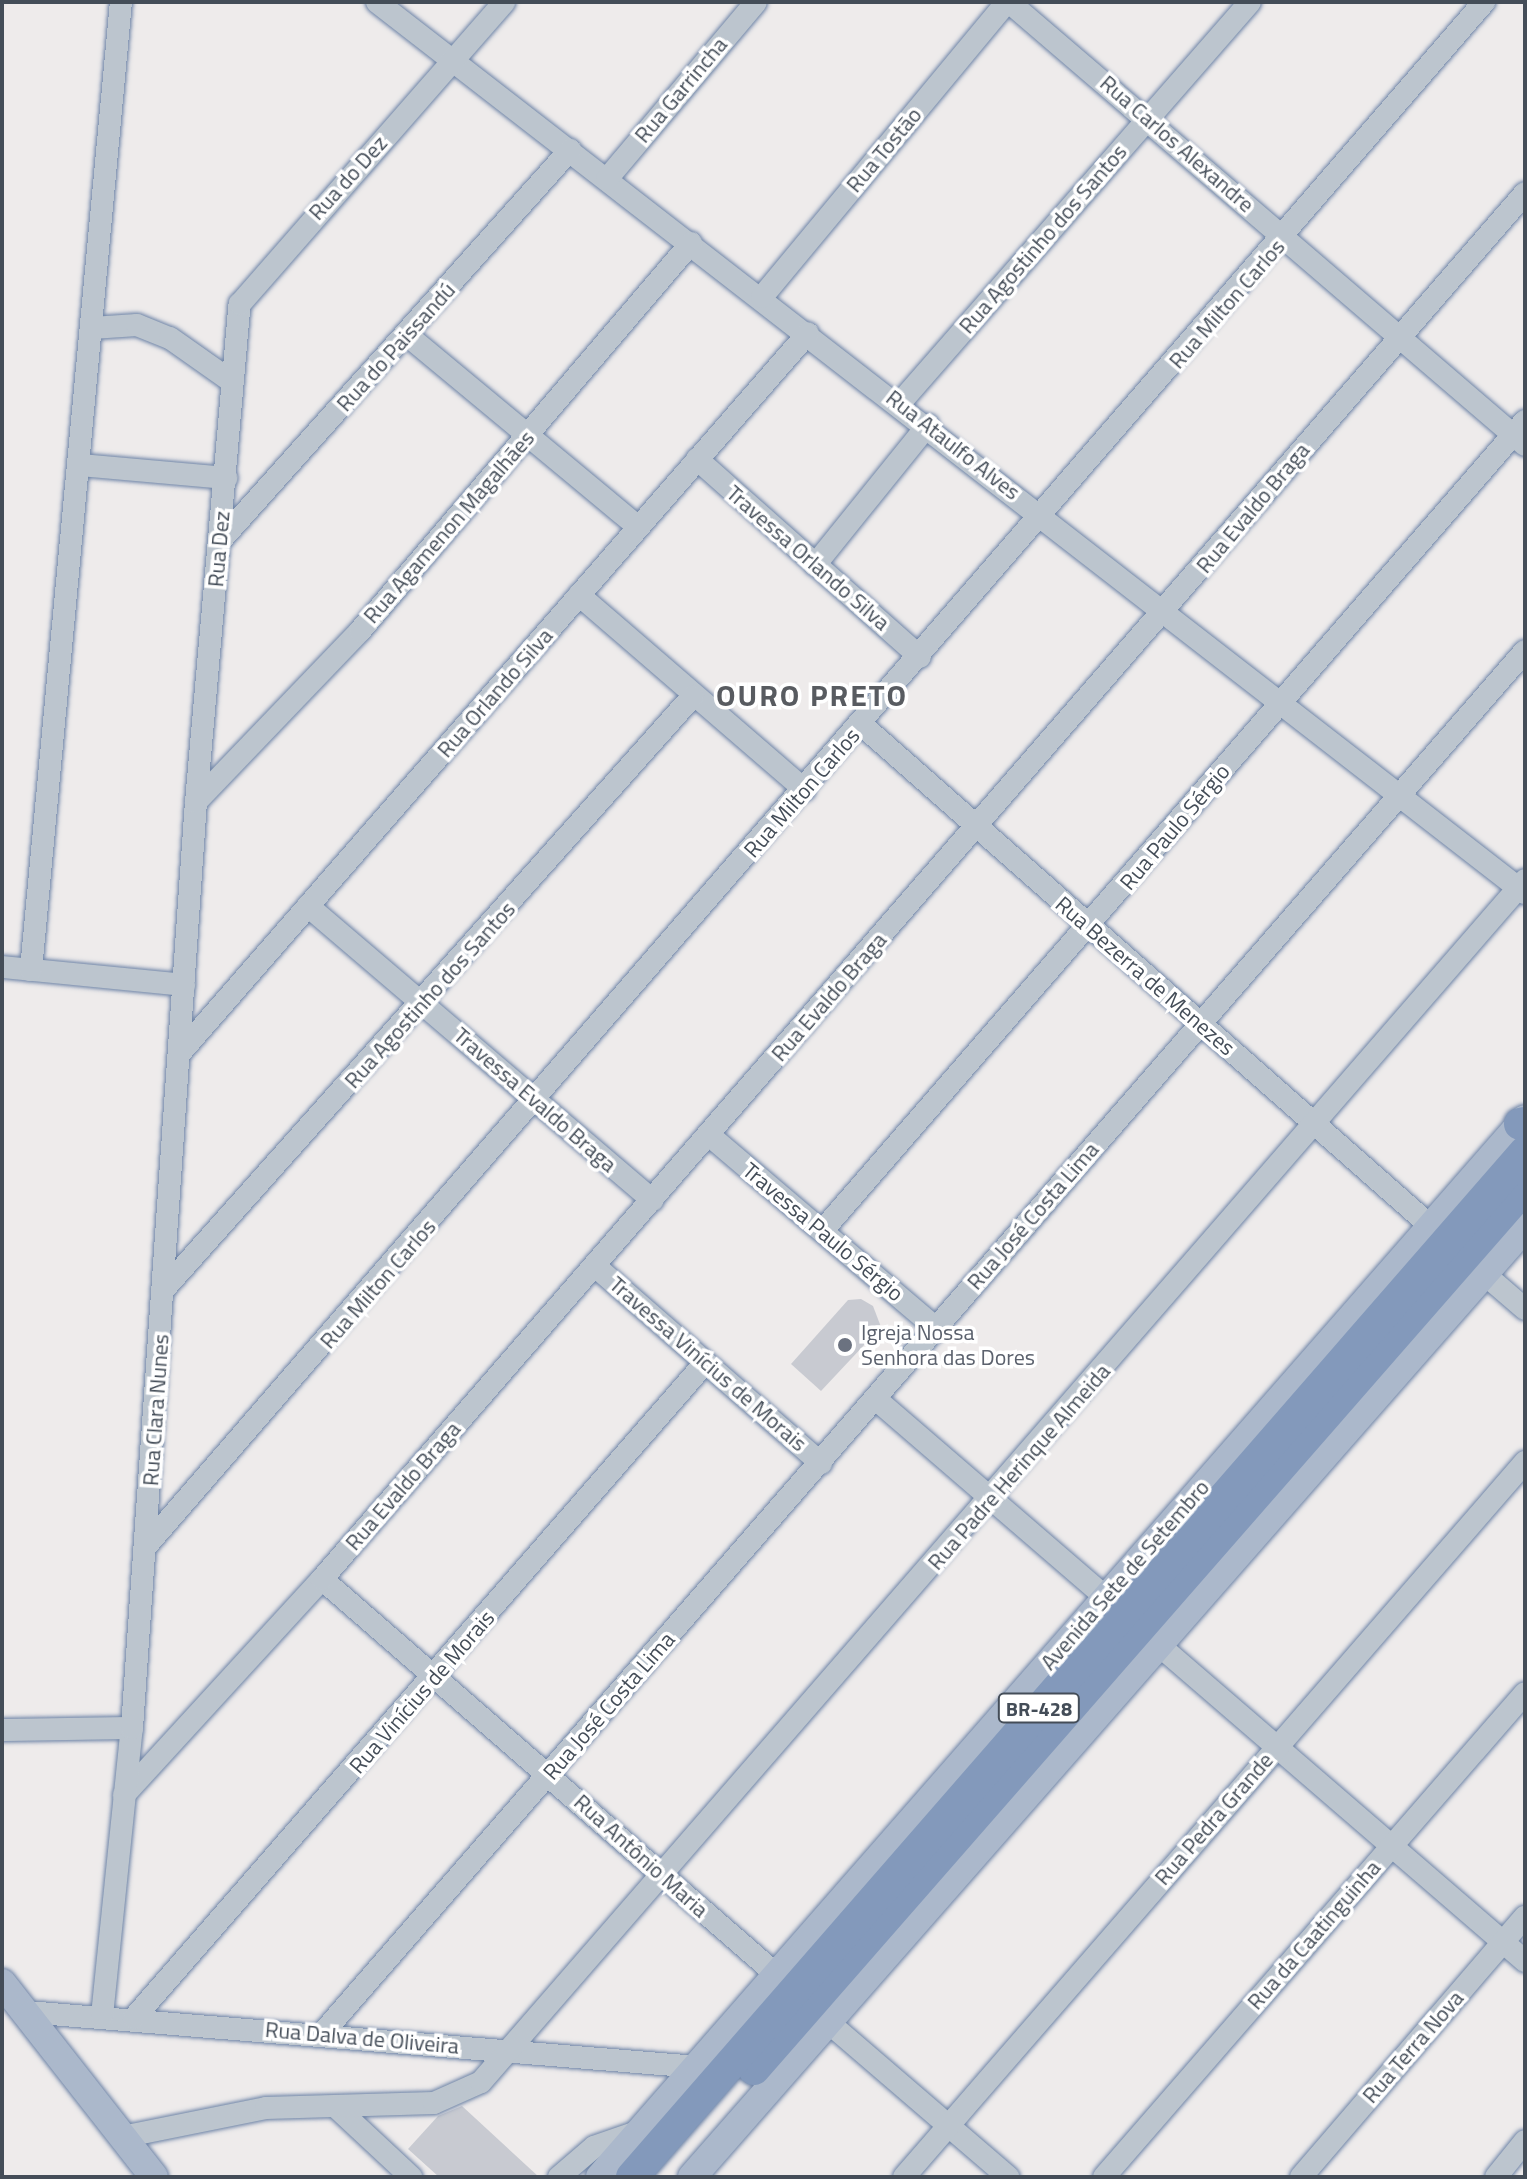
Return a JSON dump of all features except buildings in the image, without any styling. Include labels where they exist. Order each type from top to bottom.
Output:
[{"type":"highway","name":"Avenida Sete de Setembro","points":[[1457,1249],[1524,1130]]},
{"type":"highway","name":"Avenida Sete de Setembro","points":[[632,2177],[1457,1249],[1525,1187]]},
{"type":"main road","name":"Avenida Sete de Setembro","points":[[600,2177],[654,2151],[697,2067],[1106,1598],[1457,1249],[1525,1227]]},
{"type":"main road","name":"Avenida Sete de Setembro","points":[[692,2177],[1160,1646],[1457,1249]]},
{"type":"main road","points":[[2,1983],[154,2177]]},
{"type":"street","points":[[31,970],[121,2]]},
{"type":"street","name":"Rua Ataulfo Alves","points":[[377,2],[1167,608],[1282,702],[1523,887]]},
{"type":"street","points":[[453,60],[504,2]]},
{"type":"street","name":"Rua Garrincha","points":[[607,179],[756,2]]},
{"type":"street","name":"Rua Carlos Alexandre","points":[[1008,2],[1148,118],[1399,337],[1521,434]]},
{"type":"street","name":"Rua Tostão","points":[[762,297],[1008,2]]},
{"type":"street","name":"Rua Agostinho dos Santos","points":[[900,403],[1250,2]]},
{"type":"street","name":"Rua Milton Carlos","points":[[147,1545],[537,1102],[1042,515],[1285,238],[1484,2]]},
{"type":"street","name":"Rua do Dez","points":[[243,296],[453,60]]},
{"type":"street","name":"Rua do Paissandú","points":[[220,541],[570,150]]},
{"type":"street","name":"Rua Evaldo Braga","points":[[124,1795],[322,1579],[1525,193]]},
{"type":"street","name":"Rua Agamenon Magalhães","points":[[196,802],[360,631],[691,243]]},
{"type":"street","name":"Rua Dez","points":[[196,802],[226,478],[231,381],[243,296]]},
{"type":"street","points":[[92,328],[137,325],[170,338],[231,381]]},
{"type":"street","name":"Rua Orlando Silva","points":[[180,1053],[808,333]]},
{"type":"street","points":[[407,335],[638,527]]},
{"type":"street","points":[[815,565],[928,425]]},
{"type":"street","name":"Rua Paulo Sérgio","points":[[823,1230],[1089,928],[1282,702],[1521,434]]},
{"type":"street","name":"Travessa Orlando Silva","points":[[697,459],[920,657]]},
{"type":"street","points":[[80,465],[226,478]]},
{"type":"street","points":[[579,595],[692,697],[805,790]]},
{"type":"street","name":"Rua José Costa Lima","points":[[321,2035],[877,1400],[1199,1023],[1525,651]]},
{"type":"street","name":"Rua Agostinho dos Santos","points":[[165,1288],[423,1003],[692,697]]},
{"type":"street","name":"Rua Bezerra de Menezes","points":[[862,725],[1525,1309]]},
{"type":"street","name":"Rua Clara Nunes","points":[[102,2016],[132,1728],[147,1545],[196,802]]},
{"type":"street","name":"Rua Padre Herinque Almeida","points":[[122,2137],[208,2115],[443,2101],[481,2082],[1523,887]]},
{"type":"street","name":"Travessa Evaldo Braga","points":[[308,906],[652,1200]]},
{"type":"street","points":[[2,967],[184,985]]},
{"type":"street","name":"Travessa Paulo Sérgio","points":[[709,1135],[937,1329]]},
{"type":"street","name":"Travessa Vinícius de Morais","points":[[595,1266],[821,1463]]},
{"type":"street","name":"Rua Vinícius de Morais","points":[[134,2018],[436,1677],[705,1363]]},
{"type":"street","points":[[877,1400],[1106,1598]]},
{"type":"street","name":"Rua Pedra Grande","points":[[904,2177],[1525,1462]]},
{"type":"street","name":"Rua Antônio Maria","points":[[322,1579],[778,1976]]},
{"type":"street","points":[[1160,1646],[1525,1961]]},
{"type":"street","name":"Rua da Caatinguinha","points":[[1104,2177],[1525,1693]]},
{"type":"street","points":[[2,1730],[132,1728]]},
{"type":"street","name":"Rua Terra Nova","points":[[1301,2177],[1525,1917]]},
{"type":"street","name":"Rua Dalva de Oliveira","points":[[27,2012],[134,2018],[697,2067]]},
{"type":"street","points":[[828,2022],[1008,2177]]},
{"type":"street","points":[[336,2107],[411,2177]]},
{"type":"street","points":[[1496,2177],[1525,2141]]},
{"type":"street","points":[[559,2177],[594,2147],[654,2151]]},
{"type":"place","name":"Igreja Nossa Senhora das Dores","points":[[845,1345]]},
{"type":"district","name":"OURO PRETO","points":[[812,695]]}]
